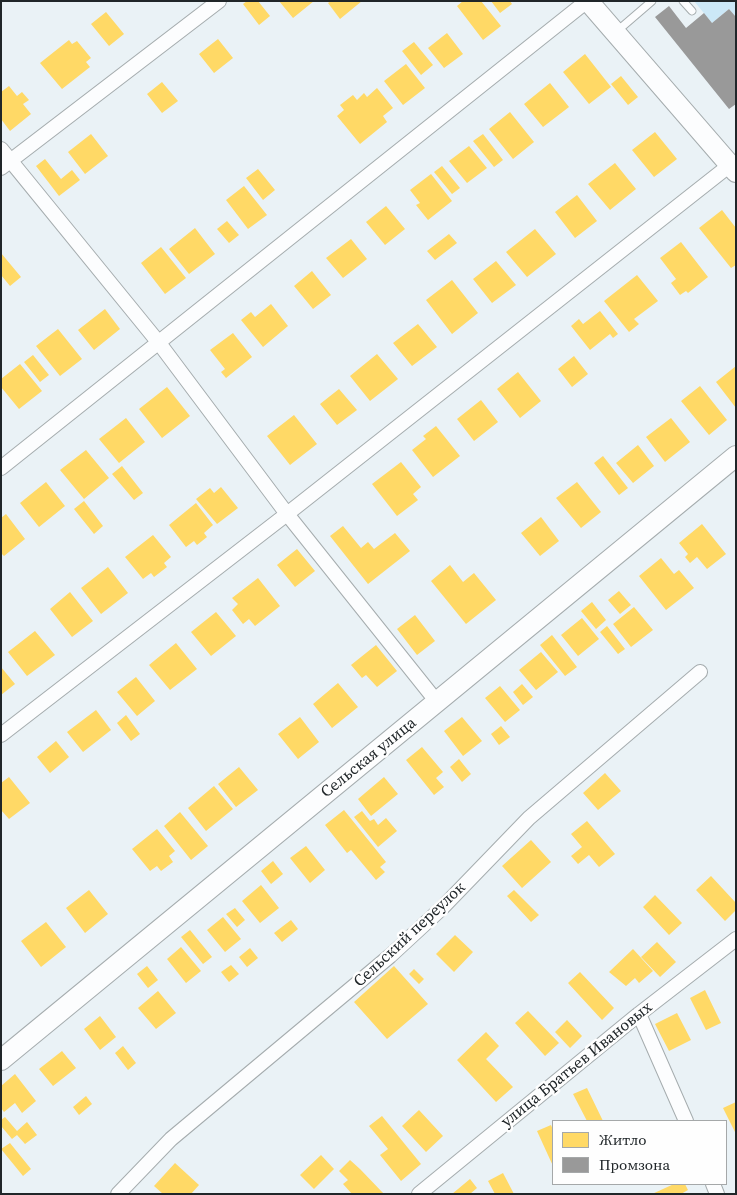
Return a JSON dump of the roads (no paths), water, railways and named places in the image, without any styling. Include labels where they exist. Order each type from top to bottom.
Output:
[{"type":"main road","points":[[588,1],[733,169]]},
{"type":"main road","name":"Сельская улица","points":[[1,1060],[736,456]]},
{"type":"street","points":[[6,164],[219,1]]},
{"type":"street","points":[[1,468],[588,1]]},
{"type":"street","points":[[1,149],[6,164],[159,343],[287,514],[436,702]]},
{"type":"street","points":[[1,734],[733,169]]},
{"type":"street","name":"Сельский переулок","points":[[118,1194],[171,1139],[390,956],[443,908],[529,818],[700,672]]},
{"type":"street","name":"улица Братьев Ивановых","points":[[419,1194],[639,1014],[736,939]]},
{"type":"street","points":[[639,1014],[686,1120]]},
{"type":"lane","points":[[615,33],[652,1]]},
{"type":"lane","points":[[683,1],[692,12]]}]
